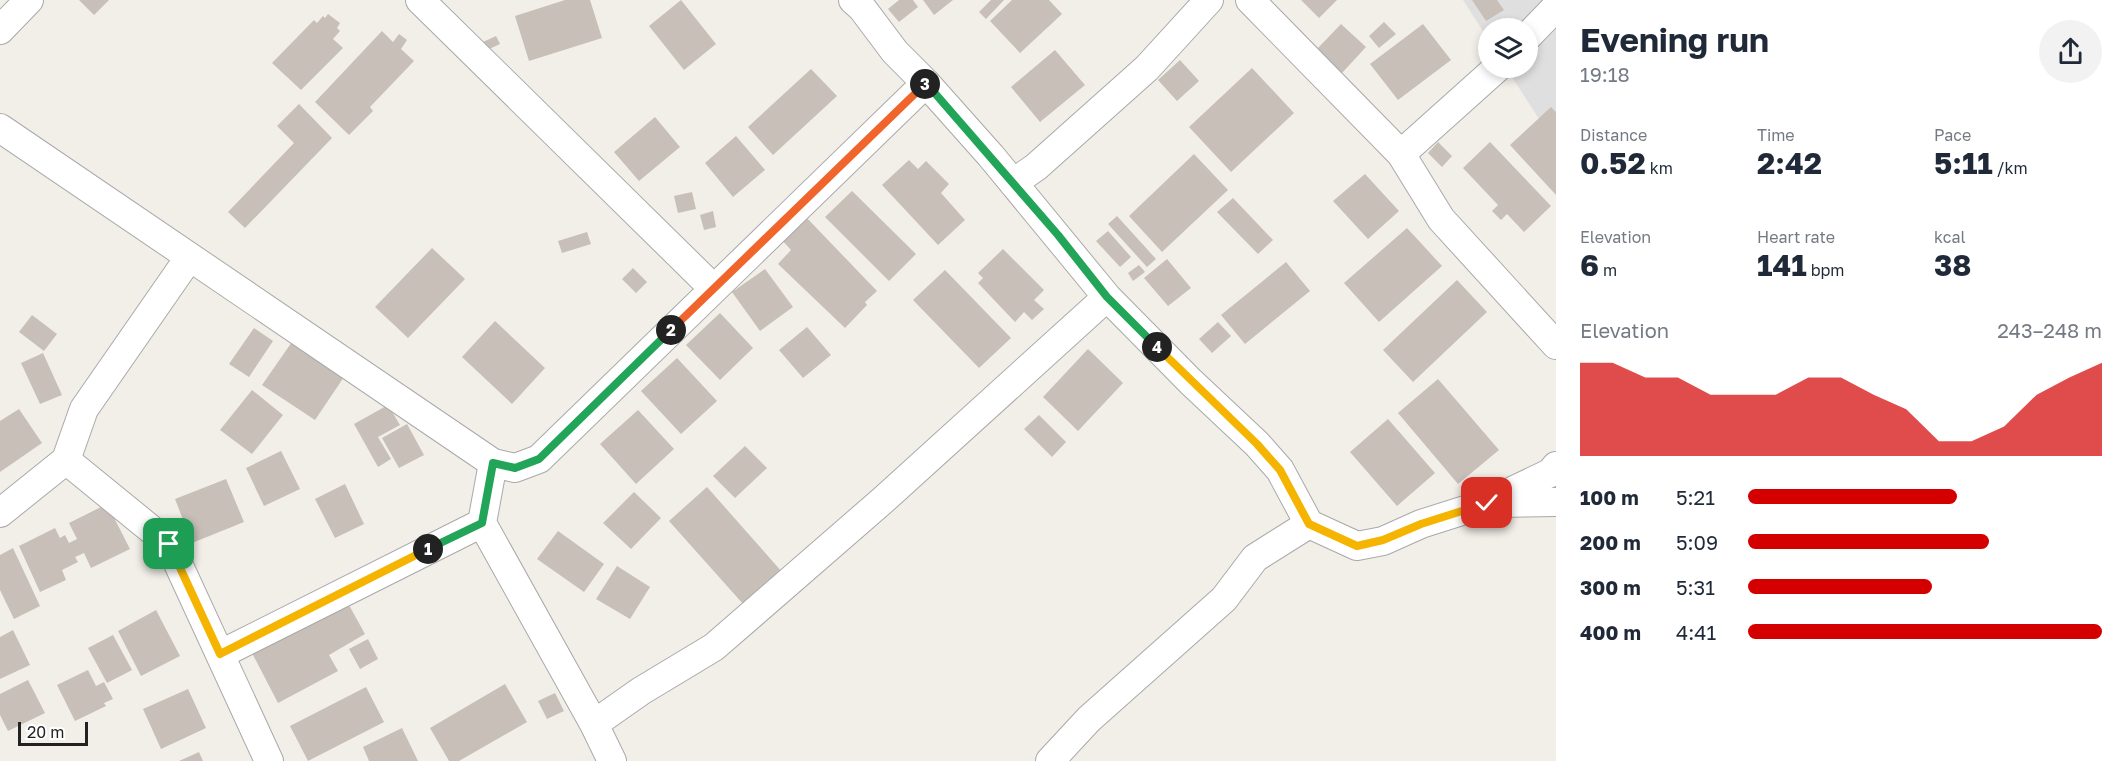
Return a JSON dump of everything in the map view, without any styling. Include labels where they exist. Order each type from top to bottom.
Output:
[{"type":"street","points":[[0,30],[29,0]]},
{"type":"street","points":[[420,0],[714,288]]},
{"type":"street","points":[[853,0],[862,8],[895,52],[926,83],[1013,183],[1107,297],[1191,382],[1257,444],[1280,470],[1309,524],[1357,546],[1383,540],[1421,524],[1487,503],[1550,473],[1556,466]]},
{"type":"street","points":[[1013,183],[1043,160],[1147,68],[1209,0]]},
{"type":"street","points":[[1250,0],[1401,154],[1441,219],[1556,345]]},
{"type":"street","points":[[1538,26],[1556,7]]},
{"type":"street","points":[[1401,154],[1486,78]]},
{"type":"street","points":[[0,128],[493,463],[515,468],[539,459],[926,83]]},
{"type":"street","points":[[0,513],[66,460],[84,409],[184,265]]},
{"type":"street","points":[[594,724],[641,691],[714,647],[882,501],[1107,297]]},
{"type":"street","points":[[66,460],[169,544],[269,761]]},
{"type":"street","points":[[493,463],[482,523],[594,724],[612,761]]},
{"type":"street","points":[[1487,503],[1556,502]]},
{"type":"street","points":[[220,654],[482,523]]},
{"type":"street","points":[[1050,761],[1089,719],[1224,599],[1255,558],[1309,524]]},
{"type":"shaded area","points":[[1463,0],[1556,0],[1556,145],[1512,78],[1538,78],[1538,18],[1478,18],[1478,23]]},
{"type":"building","points":[[79,0],[109,0],[94,15]]},
{"type":"building","points":[[565,0],[590,0],[602,38],[529,61],[515,16]]},
{"type":"building","points":[[681,0],[716,44],[684,70],[649,26]]},
{"type":"building","points":[[899,0],[913,0],[918,7],[899,22],[888,9]]},
{"type":"building","points":[[923,0],[953,0],[934,15]]},
{"type":"building","points":[[991,0],[1004,0],[986,19],[979,12]]},
{"type":"building","points":[[1012,0],[1049,0],[1062,14],[1020,53],[990,21]]},
{"type":"building","points":[[1301,0],[1337,0],[1319,18]]},
{"type":"building","points":[[1472,0],[1497,0],[1504,10],[1491,18],[1484,18]]},
{"type":"building","points":[[328,14],[340,23],[337,28],[340,31],[333,39],[343,48],[301,90],[272,63],[314,20],[317,23]]},
{"type":"building","points":[[1384,22],[1396,34],[1379,48],[1369,36]]},
{"type":"building","points":[[1341,24],[1366,47],[1342,73],[1317,49]]},
{"type":"building","points":[[1423,24],[1451,60],[1398,100],[1370,64]]},
{"type":"building","points":[[382,31],[393,42],[399,34],[407,40],[401,49],[414,61],[370,107],[373,111],[349,135],[315,102]]},
{"type":"building","points":[[496,36],[500,44],[487,50],[483,42]]},
{"type":"building","points":[[1055,50],[1085,85],[1040,122],[1011,87]]},
{"type":"building","points":[[1180,60],[1199,81],[1177,101],[1158,80]]},
{"type":"building","points":[[1252,68],[1294,113],[1231,172],[1189,127]]},
{"type":"building","points":[[811,69],[837,96],[773,155],[748,127]]},
{"type":"building","points":[[299,104],[332,138],[245,228],[228,212],[294,143],[277,126]]},
{"type":"building","points":[[1551,107],[1556,112],[1556,195],[1510,145]]},
{"type":"building","points":[[655,117],[680,147],[639,181],[614,152]]},
{"type":"building","points":[[736,136],[765,170],[733,197],[705,163]]},
{"type":"building","points":[[1438,142],[1452,156],[1442,167],[1428,153]]},
{"type":"building","points":[[1490,142],[1551,206],[1524,232],[1507,214],[1501,220],[1492,211],[1498,205],[1463,168]]},
{"type":"building","points":[[1194,154],[1228,190],[1162,252],[1129,216]]},
{"type":"building","points":[[909,160],[918,169],[926,161],[949,184],[941,193],[965,220],[938,245],[882,185]]},
{"type":"building","points":[[1365,174],[1399,211],[1368,239],[1333,201]]},
{"type":"building","points":[[852,191],[916,254],[889,281],[825,217]]},
{"type":"building","points":[[692,192],[696,209],[678,213],[674,196]]},
{"type":"building","points":[[1233,198],[1273,240],[1258,254],[1217,212]]},
{"type":"building","points":[[713,211],[716,227],[704,230],[700,215]]},
{"type":"building","points":[[803,214],[877,291],[865,302],[867,305],[845,328],[778,264],[791,250],[779,237]]},
{"type":"building","points":[[1117,216],[1156,259],[1147,267],[1108,224]]},
{"type":"building","points":[[1407,228],[1442,266],[1379,322],[1344,283]]},
{"type":"building","points":[[1108,231],[1131,257],[1120,267],[1096,241]]},
{"type":"building","points":[[587,232],[591,244],[562,253],[558,241]]},
{"type":"building","points":[[432,248],[465,279],[408,338],[375,307]]},
{"type":"building","points":[[1003,249],[1044,290],[1034,300],[1044,309],[1032,320],[1024,312],[1015,322],[978,283],[983,278],[978,273]]},
{"type":"building","points":[[1167,259],[1191,288],[1168,306],[1144,278]]},
{"type":"building","points":[[1286,262],[1310,291],[1245,344],[1221,315]]},
{"type":"building","points":[[1139,265],[1145,272],[1133,281],[1128,273]]},
{"type":"building","points":[[633,268],[647,282],[636,293],[622,279]]},
{"type":"building","points":[[765,269],[793,307],[760,331],[732,292]]},
{"type":"building","points":[[945,270],[1011,338],[979,368],[913,300]]},
{"type":"building","points":[[1457,280],[1487,312],[1413,382],[1383,350]]},
{"type":"building","points":[[720,313],[753,348],[720,380],[686,345]]},
{"type":"building","points":[[32,315],[57,334],[44,351],[19,332]]},
{"type":"building","points":[[495,321],[545,368],[512,404],[462,357]]},
{"type":"building","points":[[1218,322],[1231,336],[1212,353],[1199,339]]},
{"type":"building","points":[[807,327],[831,355],[803,378],[779,350]]},
{"type":"building","points":[[254,328],[273,341],[249,377],[229,364]]},
{"type":"building","points":[[294,339],[346,374],[315,420],[262,385]]},
{"type":"building","points":[[1088,349],[1123,383],[1078,431],[1043,397]]},
{"type":"building","points":[[43,353],[62,395],[40,404],[21,363]]},
{"type":"building","points":[[677,358],[717,401],[681,434],[641,391]]},
{"type":"building","points":[[1438,379],[1499,450],[1458,484],[1398,413]]},
{"type":"building","points":[[252,390],[283,415],[252,454],[220,430]]},
{"type":"building","points":[[388,405],[400,425],[378,437],[391,459],[378,467],[354,424]]},
{"type":"building","points":[[19,409],[42,443],[0,472],[0,421]]},
{"type":"building","points":[[638,410],[674,449],[636,484],[600,444]]},
{"type":"building","points":[[1039,415],[1066,442],[1052,457],[1024,429]]},
{"type":"building","points":[[1388,419],[1435,473],[1397,506],[1350,452]]},
{"type":"building","points":[[407,424],[424,455],[399,468],[382,438]]},
{"type":"building","points":[[745,446],[767,468],[735,498],[713,476]]},
{"type":"building","points":[[281,451],[300,489],[264,506],[246,468]]},
{"type":"building","points":[[226,479],[244,522],[192,543],[175,499]]},
{"type":"building","points":[[345,484],[364,524],[335,538],[315,499]]},
{"type":"building","points":[[707,487],[782,572],[744,605],[669,521]]},
{"type":"building","points":[[634,492],[661,518],[631,549],[603,523]]},
{"type":"building","points":[[107,504],[130,549],[91,568],[84,553],[75,557],[78,562],[62,570],[66,580],[40,592],[19,546],[55,528],[60,538],[65,535],[69,543],[77,539],[69,523]]},
{"type":"building","points":[[558,531],[604,564],[584,592],[537,559]]},
{"type":"building","points":[[13,548],[40,606],[14,619],[0,590],[0,555]]},
{"type":"building","points":[[617,566],[650,587],[630,619],[596,599]]},
{"type":"building","points":[[345,598],[365,634],[329,655],[338,671],[278,703],[252,653]]},
{"type":"building","points":[[156,610],[180,656],[141,676],[118,631]]},
{"type":"building","points":[[13,630],[30,665],[0,679],[0,637]]},
{"type":"building","points":[[113,635],[132,670],[107,683],[88,648]]},
{"type":"building","points":[[368,639],[378,659],[360,669],[349,649]]},
{"type":"building","points":[[88,670],[96,686],[104,682],[113,699],[104,703],[106,706],[75,721],[57,685]]},
{"type":"building","points":[[28,680],[45,713],[8,731],[0,715],[0,694]]},
{"type":"building","points":[[505,684],[527,722],[459,761],[449,761],[430,728]]},
{"type":"building","points":[[366,687],[384,722],[308,761],[290,726]]},
{"type":"building","points":[[188,689],[206,728],[161,749],[143,709]]},
{"type":"building","points":[[555,693],[564,711],[547,719],[538,701]]},
{"type":"building","points":[[402,728],[418,761],[369,761],[363,747]]},
{"type":"building","points":[[199,752],[203,761],[179,761]]},
{"type":"route","points":[[169,544],[220,654],[482,523],[493,463],[515,468],[539,459],[926,83],[1058,235],[1107,297],[1191,382],[1257,444],[1280,470],[1309,524],[1357,546],[1383,540],[1421,524],[1487,503]]}]
